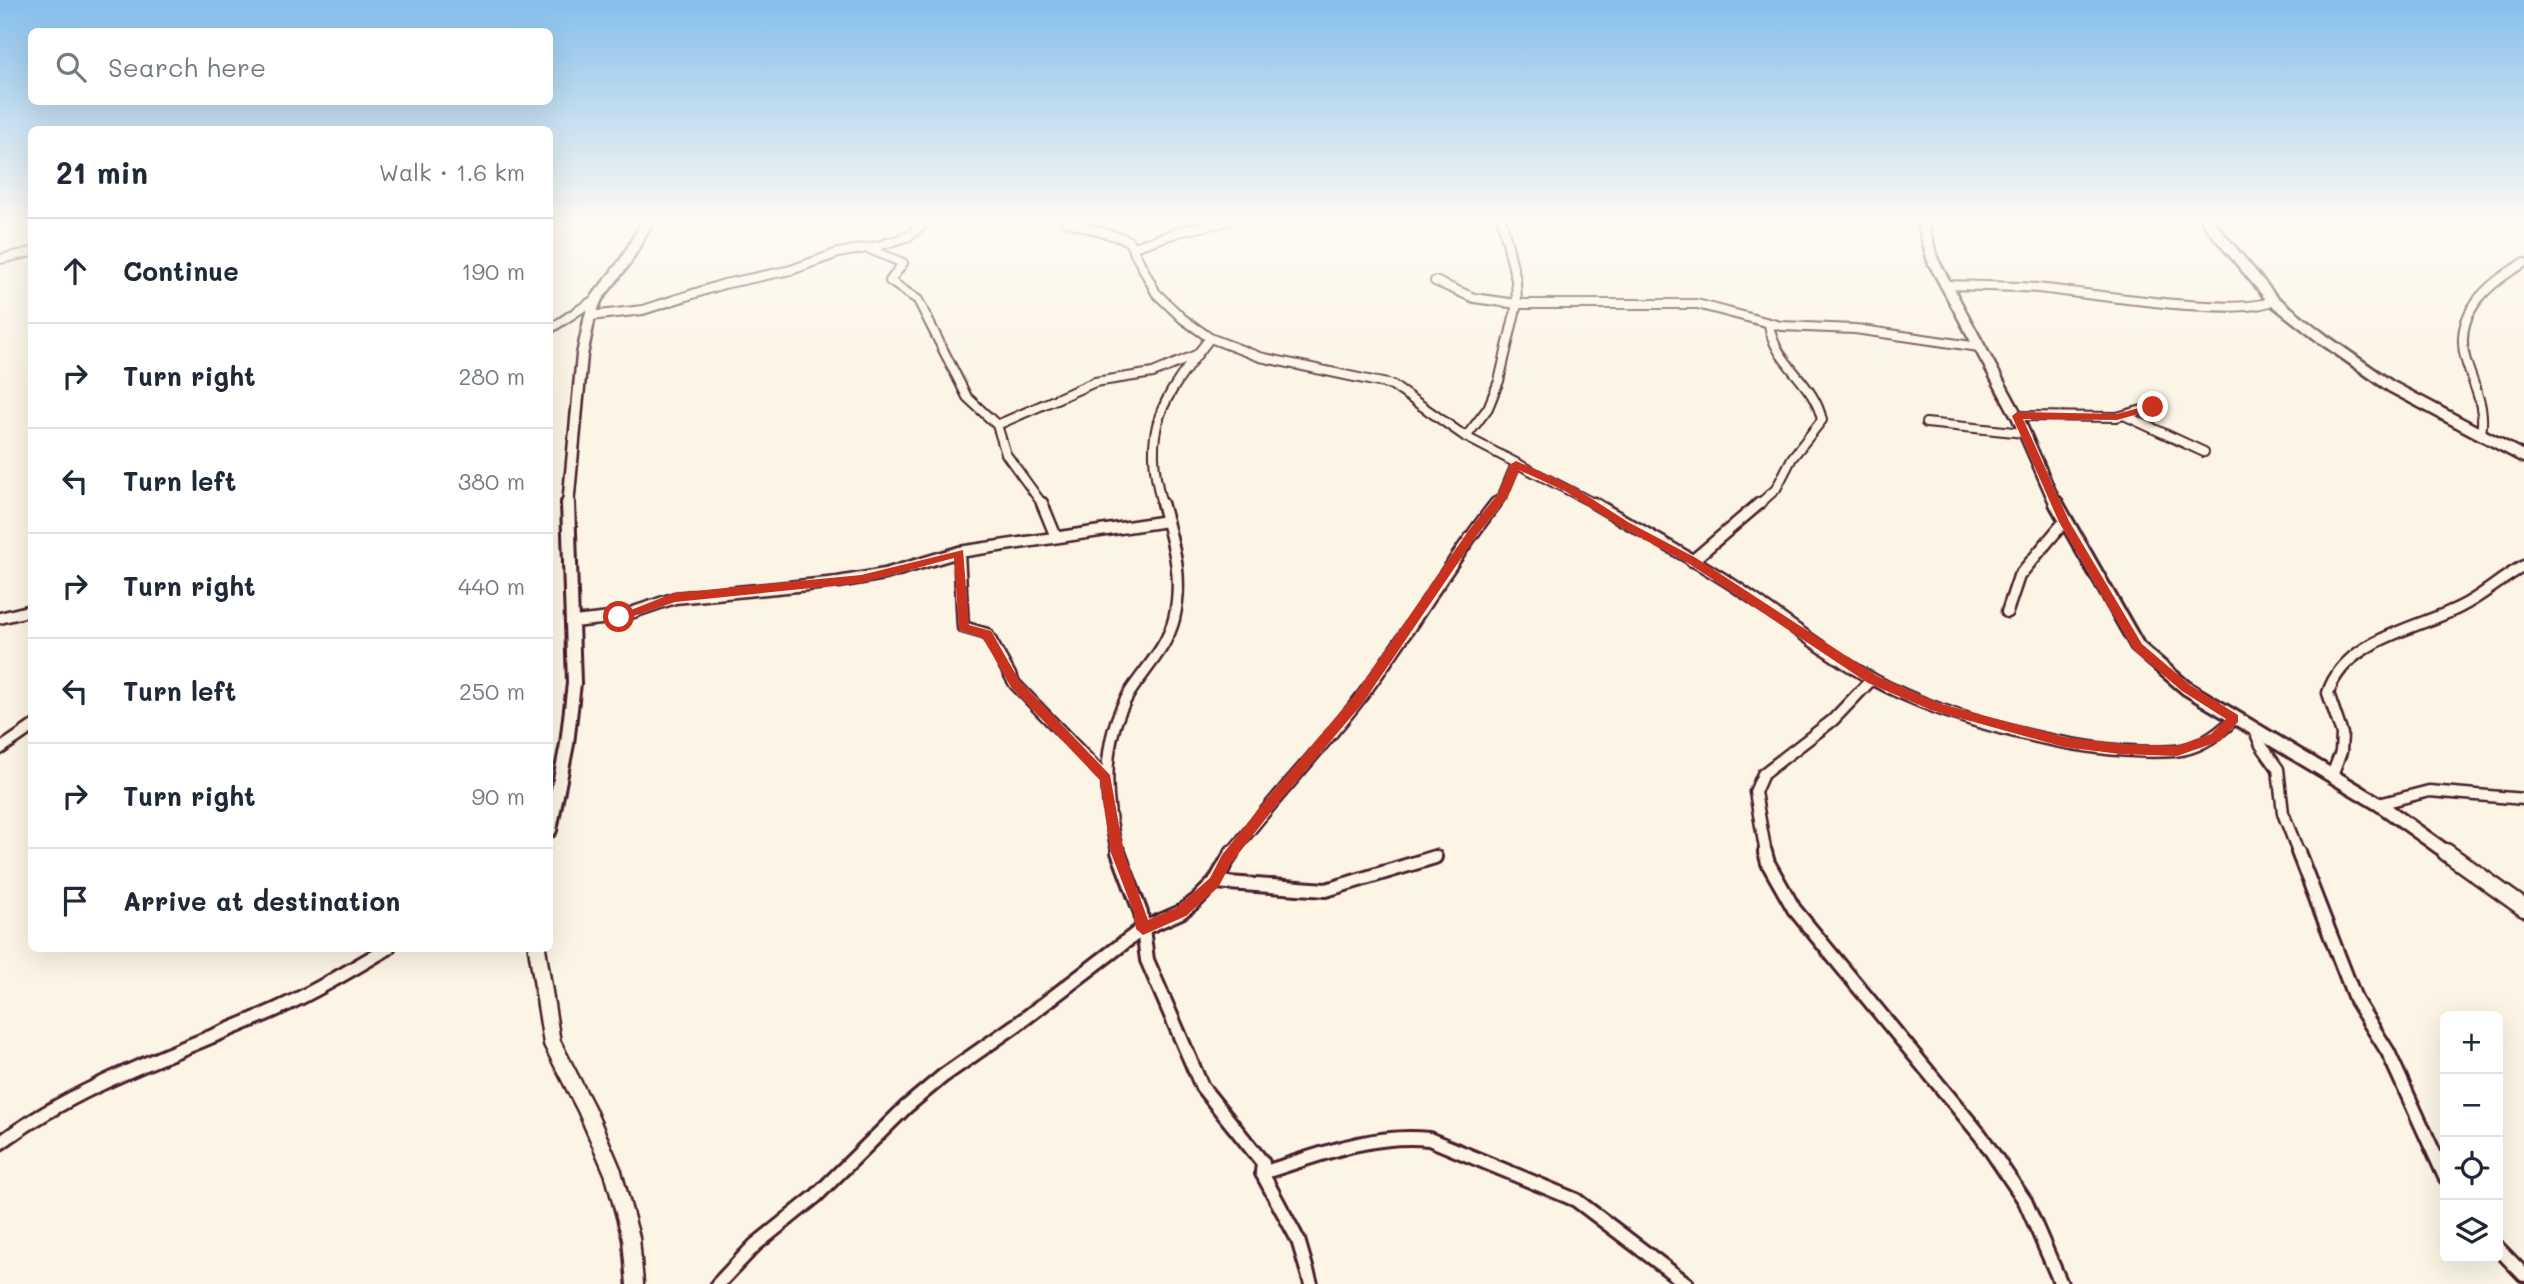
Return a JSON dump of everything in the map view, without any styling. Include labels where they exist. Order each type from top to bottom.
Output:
[{"type":"street","points":[[553,815],[567,744],[574,683],[574,622],[567,538],[569,471],[582,355],[590,316],[597,298],[610,281]]},
{"type":"street","points":[[590,316],[643,310],[739,281]]},
{"type":"street","points":[[890,281],[918,300],[968,397],[997,425],[1006,454],[1046,509],[1056,537]]},
{"type":"street","points":[[1149,281],[1156,293],[1183,319],[1210,338],[1261,357],[1382,381],[1466,437],[1568,488],[1625,524],[1692,561],[1872,679],[1935,707],[2015,731],[2064,742],[2120,749],[2177,751],[2216,737],[2234,719]]},
{"type":"street","points":[[1435,281],[1474,298],[1517,304],[1697,304],[1769,324],[1855,329],[1979,347]]},
{"type":"street","points":[[1466,437],[1488,408],[1499,381],[1517,304],[1516,281]]},
{"type":"street","points":[[1943,281],[2017,416],[2064,522],[2138,647],[2186,688],[2379,804],[2524,908]]},
{"type":"street","points":[[2257,281],[2273,300],[2390,386],[2524,457]]},
{"type":"street","points":[[2481,434],[2486,414],[2463,348],[2464,318],[2482,292],[2498,281]]},
{"type":"street","points":[[1945,285],[2011,286],[2218,307],[2248,307],[2267,304],[2273,300]]},
{"type":"street","points":[[553,327],[597,298]]},
{"type":"street","points":[[1692,561],[1776,489],[1792,458],[1822,421],[1820,405],[1783,362],[1774,346],[1769,324]]},
{"type":"street","points":[[1210,338],[1157,416],[1150,441],[1153,470],[1175,547],[1180,580],[1175,615],[1166,640],[1121,710],[1109,746],[1106,778],[1118,853],[1141,913],[1142,940],[1147,960],[1202,1087],[1263,1163],[1262,1173],[1298,1240],[1311,1284]]},
{"type":"street","points":[[997,425],[1095,382],[1153,373],[1197,354]]},
{"type":"street","points":[[2017,416],[2092,418],[2125,415],[2153,407]]},
{"type":"street","points":[[2125,415],[2204,452]]},
{"type":"street","points":[[1926,423],[2024,433]]},
{"type":"street","points":[[718,1284],[755,1245],[816,1196],[915,1099],[1143,929],[1181,912],[1215,882],[1227,859],[1273,799],[1358,701],[1473,532],[1503,495],[1516,464]]},
{"type":"street","points":[[574,622],[619,617],[674,597],[861,579],[959,552],[1167,521]]},
{"type":"street","points":[[2007,612],[2019,576],[2064,522]]},
{"type":"street","points":[[959,552],[963,627],[987,635],[1015,684],[1106,778]]},
{"type":"street","points":[[2333,775],[2341,754],[2341,728],[2328,701],[2329,688],[2344,668],[2366,650],[2460,607],[2505,575],[2524,566]]},
{"type":"street","points":[[0,618],[28,612]]},
{"type":"street","points":[[1872,679],[1833,720],[1779,759],[1763,775],[1755,792],[1768,863],[1794,909],[1981,1136],[2025,1201],[2061,1284]]},
{"type":"street","points":[[0,750],[28,730]]},
{"type":"street","points":[[2255,731],[2261,749],[2276,765],[2282,790],[2283,813],[2356,1001],[2388,1052],[2440,1166]]},
{"type":"street","points":[[2379,804],[2429,791],[2524,799]]},
{"type":"street","points":[[1215,882],[1326,890],[1434,857]]},
{"type":"street","points":[[0,1143],[52,1107],[105,1079],[275,1009],[381,952]]},
{"type":"street","points":[[538,952],[552,1043],[586,1109],[613,1172],[631,1238],[635,1284]]},
{"type":"street","points":[[1262,1173],[1372,1141],[1398,1136],[1429,1139],[1576,1200],[1687,1284]]},
{"type":"street","points":[[2503,1253],[2524,1275]]},
{"type":"route","points":[[619,617],[639,612],[674,597],[861,579],[959,552],[963,627],[987,635],[1015,684],[1106,778],[1118,853],[1141,913],[1143,929],[1181,912],[1215,882],[1227,859],[1273,799],[1358,701],[1473,532],[1503,495],[1516,464],[1568,488],[1625,524],[1733,585],[1872,679],[1935,707],[2015,731],[2064,742],[2120,749],[2177,751],[2216,737],[2234,719],[2186,688],[2138,647],[2064,522],[2017,416],[2117,417],[2153,407]]}]
